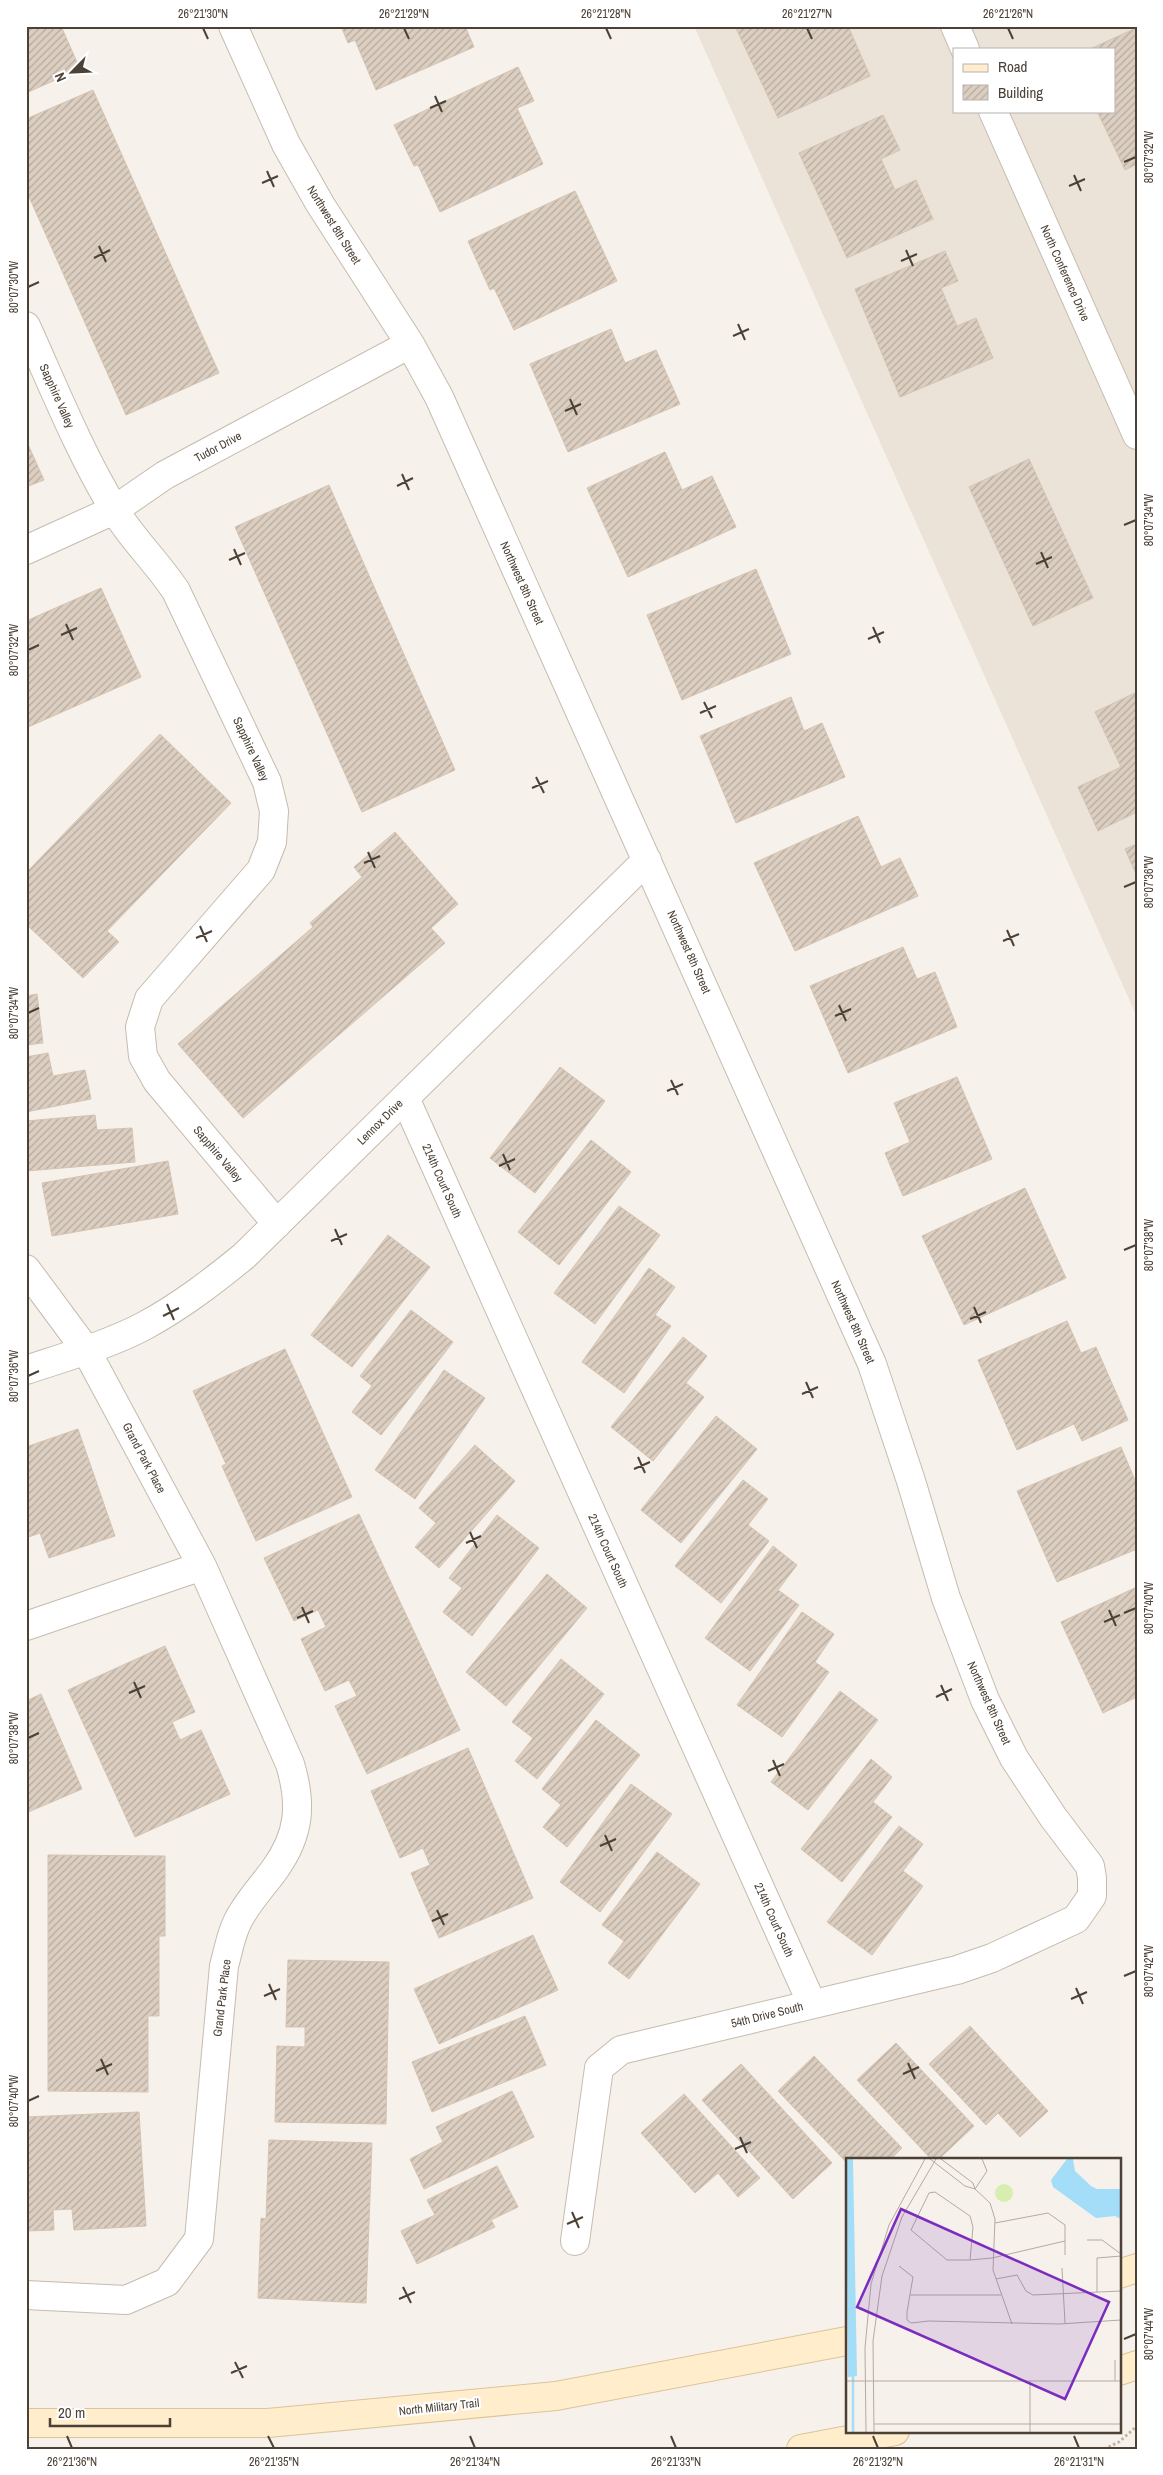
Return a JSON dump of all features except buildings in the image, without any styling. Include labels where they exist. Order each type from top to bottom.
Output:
[{"type":"main road","points":[[1120,2274],[1137,2268]]},
{"type":"main road","name":"North Military Trail","points":[[26,2423],[268,2423],[547,2396],[846,2341]]},
{"type":"main road","points":[[1120,2371],[1137,2366]]},
{"type":"main road","points":[[801,2449],[890,2432]]},
{"type":"street","name":"Northwest 8th Street","points":[[233,26],[286,144],[320,204],[410,344],[439,397],[648,860],[872,1364],[911,1481],[946,1598],[985,1700],[1014,1758],[1090,1866],[1092,1896]]},
{"type":"street","points":[[955,26],[965,48]]},
{"type":"street","name":"North Conference Drive","points":[[992,112],[1136,433]]},
{"type":"street","name":"Sapphire Valley","points":[[26,326],[84,455],[114,510],[157,563],[176,591],[267,782],[274,812],[272,842],[262,870],[149,999],[140,1026],[143,1056],[158,1081],[277,1224]]},
{"type":"street","name":"Tudor Drive","points":[[26,550],[114,510],[165,475],[410,344]]},
{"type":"street","name":"Lennox Drive","points":[[26,1370],[86,1350],[143,1326],[196,1295],[244,1256],[648,860]]},
{"type":"street","name":"214th Court South","points":[[405,1098],[812,2004]]},
{"type":"street","points":[[26,1270],[86,1350]]},
{"type":"street","name":"Grand Park Place","points":[[26,2295],[126,2300],[167,2282],[199,2239],[224,1966],[232,1934],[242,1912],[276,1867],[290,1844],[298,1817],[298,1790],[290,1764],[202,1566],[86,1350]]},
{"type":"street","points":[[26,1626],[202,1566]]},
{"type":"street","name":"54th Drive South","points":[[575,2241],[599,2068],[621,2050],[957,1970],[992,1958],[1076,1919],[1092,1896]]},
{"type":"path","points":[[1104,2449],[1119,2442],[1137,2426]]},
{"type":"shaded area","points":[[694,26],[1137,26],[1137,1017]]}]
